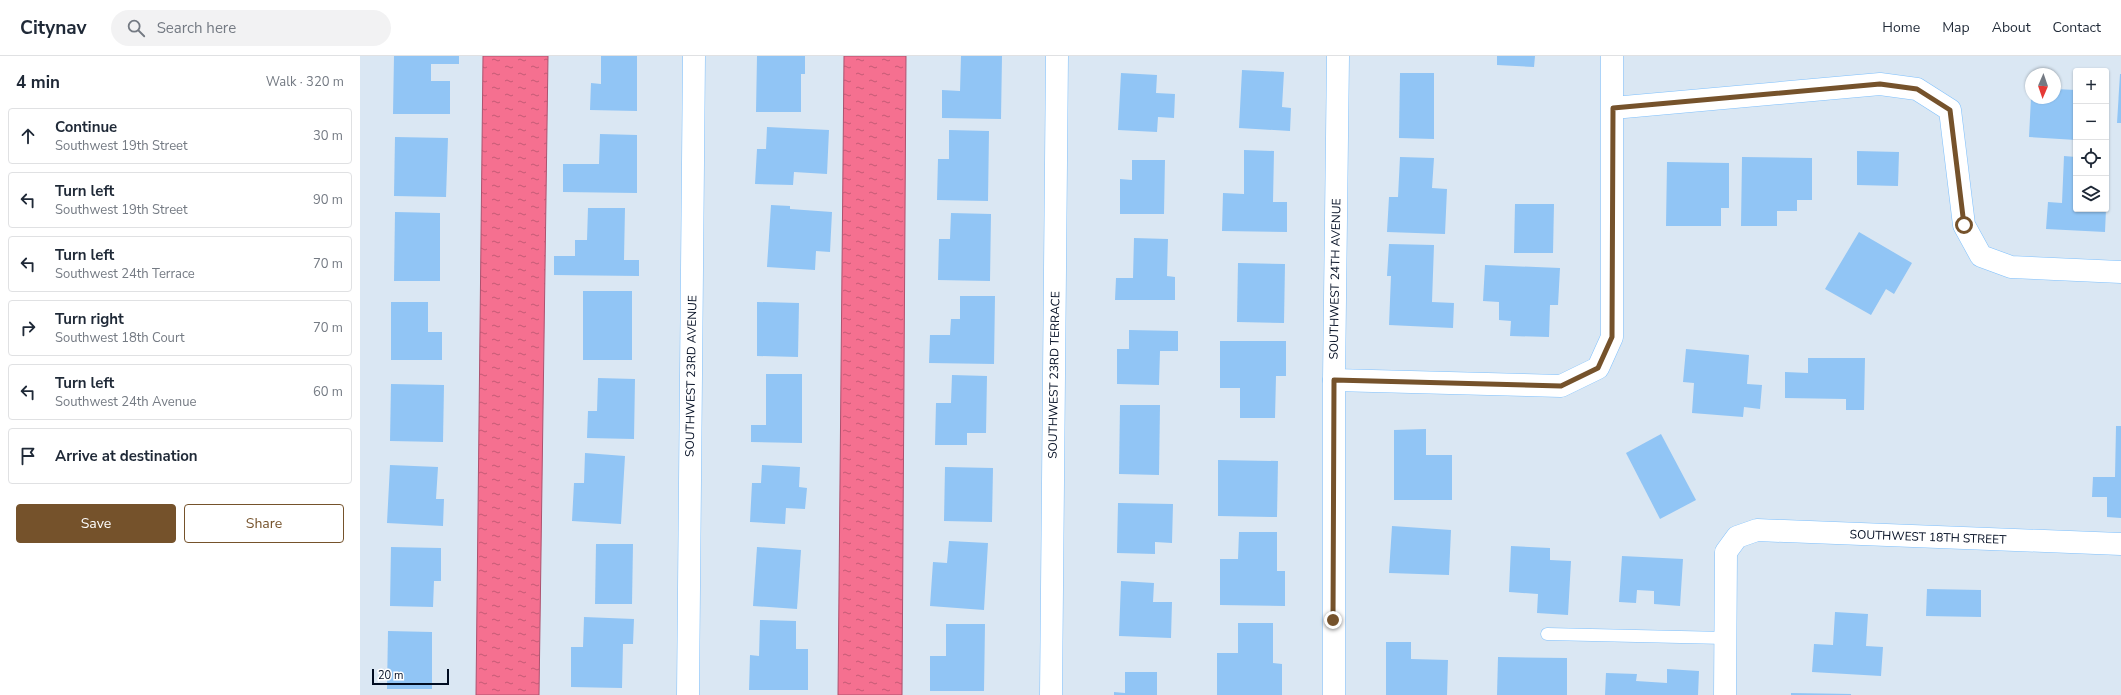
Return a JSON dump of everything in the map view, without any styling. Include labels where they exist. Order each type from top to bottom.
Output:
[{"type":"street","name":"SOUTHWEST 23RD AVENUE","points":[[688,695],[694,56]]},
{"type":"street","name":"SOUTHWEST 23RD TERRACE","points":[[1051,695],[1057,56]]},
{"type":"street","name":"SOUTHWEST 24TH AVENUE","points":[[1334,695],[1334,380],[1338,56]]},
{"type":"street","points":[[1334,380],[1561,386],[1598,368],[1612,337],[1612,56]]},
{"type":"street","points":[[1613,108],[1880,84],[1917,89],[1950,110],[1964,225],[1981,256],[2011,267],[2121,272]]},
{"type":"street","name":"SOUTHWEST 18TH STREET","points":[[1725,638],[1726,552],[1737,537],[1756,530],[2121,544]]},
{"type":"street","points":[[1724,695],[1725,638]]},
{"type":"lane","points":[[1547,634],[1725,638]]},
{"type":"water","points":[[483,56],[548,56],[539,695],[476,695]]},
{"type":"water","points":[[844,56],[906,56],[902,695],[838,695]]},
{"type":"building","points":[[394,56],[459,56],[459,64],[431,64],[431,81],[450,81],[450,114],[393,114]]},
{"type":"building","points":[[601,56],[637,56],[637,111],[590,110],[591,83],[601,84]]},
{"type":"building","points":[[757,56],[805,56],[805,74],[801,74],[801,112],[756,112]]},
{"type":"building","points":[[961,56],[1002,56],[1001,119],[942,118],[942,90],[960,91]]},
{"type":"building","points":[[1497,56],[1535,56],[1534,67],[1497,65]]},
{"type":"building","points":[[1242,70],[1284,72],[1282,107],[1291,108],[1290,131],[1239,128]]},
{"type":"building","points":[[1121,73],[1157,75],[1156,93],[1175,94],[1174,118],[1158,117],[1157,132],[1118,130]]},
{"type":"building","points":[[1400,73],[1434,73],[1434,139],[1399,138]]},
{"type":"building","points":[[2120,74],[2121,123],[2117,123]]},
{"type":"building","points":[[2061,89],[2073,90],[2073,140],[2029,137],[2031,104],[2061,104]]},
{"type":"building","points":[[767,127],[829,130],[827,174],[794,172],[793,185],[755,184],[757,149],[766,149]]},
{"type":"building","points":[[949,130],[989,131],[988,201],[937,200],[938,159],[949,159]]},
{"type":"building","points":[[600,134],[637,135],[637,193],[563,192],[563,164],[599,164]]},
{"type":"building","points":[[395,137],[448,138],[446,197],[394,196]]},
{"type":"building","points":[[1244,150],[1274,151],[1273,202],[1287,202],[1287,232],[1222,231],[1223,193],[1244,194]]},
{"type":"building","points":[[1857,151],[1899,152],[1898,186],[1857,185]]},
{"type":"building","points":[[2064,156],[2073,157],[2073,212],[2106,212],[2105,232],[2046,229],[2048,202],[2062,203]]},
{"type":"building","points":[[1400,157],[1434,158],[1432,188],[1447,189],[1445,234],[1387,232],[1389,197],[1398,197]]},
{"type":"building","points":[[1742,157],[1812,158],[1812,200],[1797,200],[1797,211],[1777,211],[1777,226],[1741,226]]},
{"type":"building","points":[[1132,160],[1165,160],[1164,214],[1120,214],[1120,179],[1132,180]]},
{"type":"building","points":[[1667,162],[1729,163],[1729,208],[1721,208],[1721,226],[1666,226]]},
{"type":"building","points":[[1515,204],[1554,204],[1553,253],[1514,253]]},
{"type":"building","points":[[771,205],[790,206],[790,209],[832,212],[830,252],[816,251],[815,270],[767,267]]},
{"type":"building","points":[[588,208],[625,208],[624,260],[639,260],[639,276],[554,275],[554,256],[575,256],[575,240],[587,240]]},
{"type":"building","points":[[395,212],[440,213],[440,281],[394,281]]},
{"type":"building","points":[[951,213],[991,214],[990,281],[938,280],[939,239],[950,239]]},
{"type":"building","points":[[1859,232],[1912,263],[1894,294],[1886,289],[1871,315],[1825,289]]},
{"type":"building","points":[[1134,238],[1168,239],[1167,276],[1175,277],[1175,300],[1115,300],[1116,278],[1133,278]]},
{"type":"building","points":[[1389,244],[1434,245],[1432,302],[1454,303],[1453,328],[1389,325],[1391,276],[1387,276]]},
{"type":"building","points":[[1238,263],[1285,264],[1284,323],[1237,322]]},
{"type":"building","points":[[1485,265],[1560,268],[1558,305],[1550,305],[1549,337],[1510,336],[1511,321],[1499,320],[1499,302],[1483,301]]},
{"type":"building","points":[[583,291],[632,291],[632,360],[583,360]]},
{"type":"building","points":[[960,296],[995,296],[994,364],[929,363],[930,335],[950,335],[951,319],[960,319]]},
{"type":"building","points":[[391,302],[428,302],[428,332],[442,332],[442,360],[391,360]]},
{"type":"building","points":[[757,302],[799,303],[798,357],[757,356]]},
{"type":"building","points":[[1129,330],[1178,331],[1178,351],[1160,351],[1159,385],[1117,384],[1117,349],[1129,349]]},
{"type":"building","points":[[1220,341],[1286,341],[1286,376],[1276,376],[1275,418],[1240,418],[1240,388],[1220,388]]},
{"type":"building","points":[[1686,349],[1749,355],[1747,384],[1762,385],[1760,409],[1744,407],[1743,417],[1692,413],[1694,383],[1683,382]]},
{"type":"building","points":[[1808,358],[1865,358],[1864,410],[1846,410],[1846,399],[1785,398],[1785,372],[1808,373]]},
{"type":"building","points":[[766,374],[802,374],[802,443],[751,442],[751,425],[766,425]]},
{"type":"building","points":[[952,375],[987,376],[986,433],[967,433],[967,445],[935,445],[936,403],[951,403]]},
{"type":"building","points":[[598,378],[635,379],[634,439],[587,438],[588,411],[597,411]]},
{"type":"building","points":[[391,384],[444,385],[443,442],[390,441]]},
{"type":"building","points":[[1120,405],[1160,405],[1159,475],[1119,474]]},
{"type":"building","points":[[2116,426],[2121,426],[2121,518],[2107,517],[2107,497],[2092,497],[2093,477],[2115,477]]},
{"type":"building","points":[[1426,429],[1426,455],[1452,455],[1452,500],[1394,500],[1394,430]]},
{"type":"building","points":[[1661,434],[1696,500],[1660,519],[1626,453]]},
{"type":"building","points":[[585,453],[625,456],[621,524],[572,521],[574,483],[584,483]]},
{"type":"building","points":[[1218,460],[1278,461],[1277,517],[1218,516]]},
{"type":"building","points":[[390,465],[438,467],[436,499],[444,499],[443,526],[387,523]]},
{"type":"building","points":[[762,465],[800,467],[799,487],[807,488],[805,509],[786,508],[785,524],[750,522],[752,483],[761,483]]},
{"type":"building","points":[[945,467],[993,468],[992,522],[944,521]]},
{"type":"building","points":[[1118,503],[1173,504],[1172,543],[1155,542],[1155,554],[1117,553]]},
{"type":"building","points":[[1392,526],[1451,530],[1449,575],[1389,573]]},
{"type":"building","points":[[1239,532],[1277,532],[1277,571],[1285,571],[1285,606],[1220,605],[1220,559],[1238,559]]},
{"type":"building","points":[[949,541],[988,543],[984,610],[930,606],[933,562],[947,563]]},
{"type":"building","points":[[596,544],[633,544],[632,604],[595,604]]},
{"type":"building","points":[[1511,546],[1550,548],[1550,560],[1571,561],[1568,615],[1537,613],[1538,594],[1509,592]]},
{"type":"building","points":[[391,547],[441,548],[441,581],[434,581],[433,607],[390,606]]},
{"type":"building","points":[[757,547],[801,550],[797,609],[753,606]]},
{"type":"building","points":[[1622,556],[1683,559],[1680,606],[1654,604],[1654,591],[1637,590],[1636,603],[1619,602]]},
{"type":"building","points":[[1121,581],[1154,583],[1153,602],[1172,602],[1171,638],[1119,636]]},
{"type":"building","points":[[1927,589],[1981,590],[1981,617],[1926,616]]},
{"type":"building","points":[[1835,612],[1868,614],[1866,646],[1883,647],[1881,676],[1812,672],[1814,644],[1833,645]]},
{"type":"building","points":[[584,617],[634,619],[633,644],[623,644],[622,688],[571,687],[571,647],[583,647]]},
{"type":"building","points":[[760,620],[796,621],[796,649],[808,649],[808,690],[749,690],[750,655],[759,656]]},
{"type":"building","points":[[1238,623],[1273,623],[1273,663],[1282,664],[1282,695],[1217,695],[1217,653],[1238,653]]},
{"type":"building","points":[[946,624],[985,624],[984,691],[930,691],[930,656],[946,656]]},
{"type":"building","points":[[388,631],[432,632],[432,689],[387,689]]},
{"type":"building","points":[[1386,642],[1411,642],[1411,659],[1448,660],[1447,695],[1386,695]]},
{"type":"building","points":[[1498,657],[1567,658],[1567,695],[1497,695]]},
{"type":"building","points":[[1667,669],[1699,671],[1698,695],[1605,695],[1606,673],[1637,674],[1636,681],[1667,683]]},
{"type":"building","points":[[1125,672],[1157,672],[1157,695],[1114,695],[1114,692],[1125,693]]},
{"type":"building","points":[[1791,693],[1851,694],[1851,695],[1791,695]]},
{"type":"route","points":[[1333,620],[1334,380],[1561,386],[1598,368],[1612,337],[1613,108],[1880,84],[1917,89],[1950,110],[1964,225]]}]
